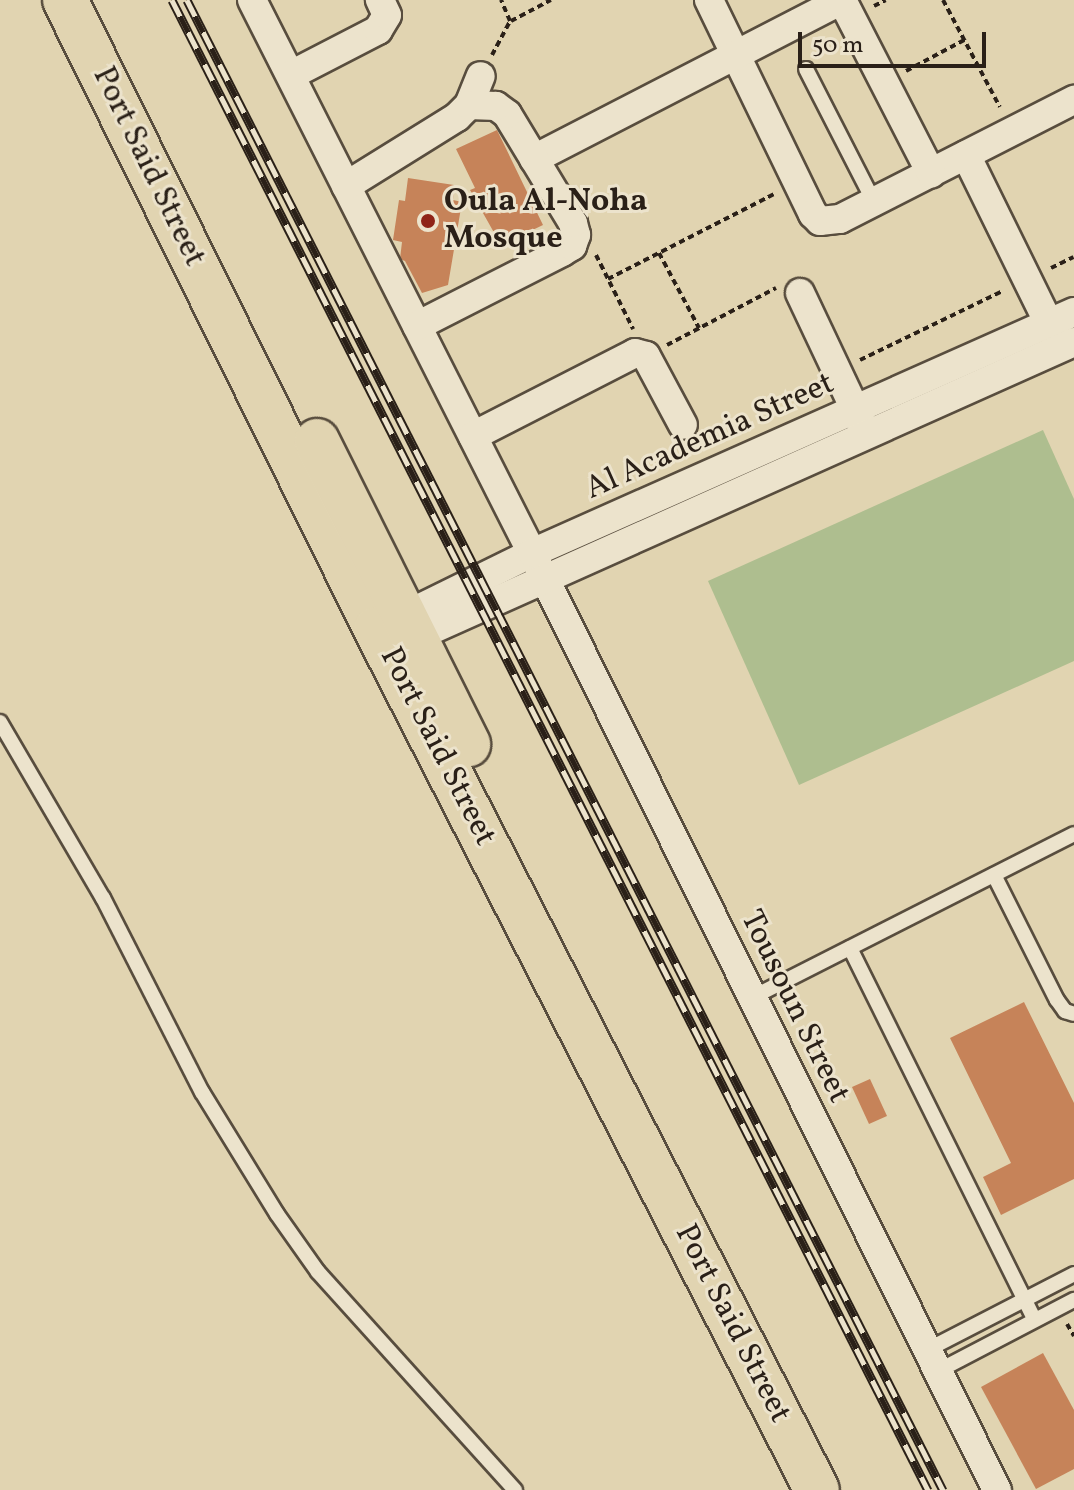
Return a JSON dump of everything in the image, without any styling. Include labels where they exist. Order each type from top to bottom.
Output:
[{"type":"main road","name":"Port Said Street","points":[[65,0],[842,1490]]},
{"type":"main road","name":"Port Said Street","points":[[91,0],[396,633],[817,1490]]},
{"type":"street","name":"Tousoun Street","points":[[253,0],[545,579],[930,1362],[997,1490]]},
{"type":"street","points":[[291,75],[378,30],[387,15],[380,0]]},
{"type":"street","points":[[709,0],[813,214],[820,221],[840,219],[1074,100]]},
{"type":"street","points":[[534,159],[842,0],[931,173]]},
{"type":"street","points":[[346,186],[457,117],[469,105],[481,76]]},
{"type":"street","points":[[417,326],[562,252],[572,246],[576,235],[573,223],[507,114],[496,106],[469,105]]},
{"type":"street","points":[[966,155],[1027,279],[1064,331]]},
{"type":"street","points":[[800,293],[861,422]]},
{"type":"street","name":"Al Academia Street","points":[[396,633],[545,579],[861,422],[1064,331]]},
{"type":"street","points":[[473,436],[628,356],[646,356],[683,425]]},
{"type":"street","name":"Al Academia Street","points":[[396,633],[532,553],[861,422]]},
{"type":"lane","points":[[806,69],[874,202]]},
{"type":"lane","points":[[0,722],[110,910],[202,1092],[277,1214],[318,1272],[515,1490]]},
{"type":"lane","points":[[751,998],[1074,834]]},
{"type":"lane","points":[[994,875],[1057,1000],[1065,1011],[1074,1014]]},
{"type":"lane","points":[[850,948],[1035,1320]]},
{"type":"lane","points":[[930,1362],[1025,1299],[1074,1274]]},
{"type":"lane","points":[[930,1362],[1035,1320],[1074,1300]]},
{"type":"path","points":[[501,0],[510,21]]},
{"type":"path","points":[[481,76],[510,21],[551,0]]},
{"type":"path","points":[[943,0],[1013,131]]},
{"type":"path","points":[[885,82],[964,40]]},
{"type":"path","points":[[608,279],[797,182]]},
{"type":"path","points":[[576,235],[589,246],[646,356],[771,290],[787,286],[800,293]]},
{"type":"path","points":[[659,253],[699,328]]},
{"type":"path","points":[[837,371],[1074,257]]},
{"type":"green space","points":[[1043,430],[1074,499],[1074,661],[799,785],[708,581]]},
{"type":"building","points":[[497,130],[543,225],[501,245],[470,190],[475,188],[456,149]]},
{"type":"building","name":"Oula Al-Noha Mosque","points":[[408,178],[454,185],[453,200],[462,202],[448,285],[422,293],[405,261],[400,259],[402,242],[393,240],[399,200],[405,201]]},
{"type":"building","points":[[1024,1002],[1074,1103],[1074,1179],[1001,1215],[983,1177],[1011,1163],[950,1038]]},
{"type":"building","points":[[870,1079],[887,1116],[869,1124],[852,1087]]},
{"type":"building","points":[[1043,1353],[1074,1410],[1074,1469],[1036,1489],[981,1387]]},
{"type":"railway","points":[[172,0],[928,1490]]},
{"type":"railway","points":[[187,0],[943,1490]]},
{"type":"place","name":"Oula Al-Noha Mosque","points":[[428,221]]}]
